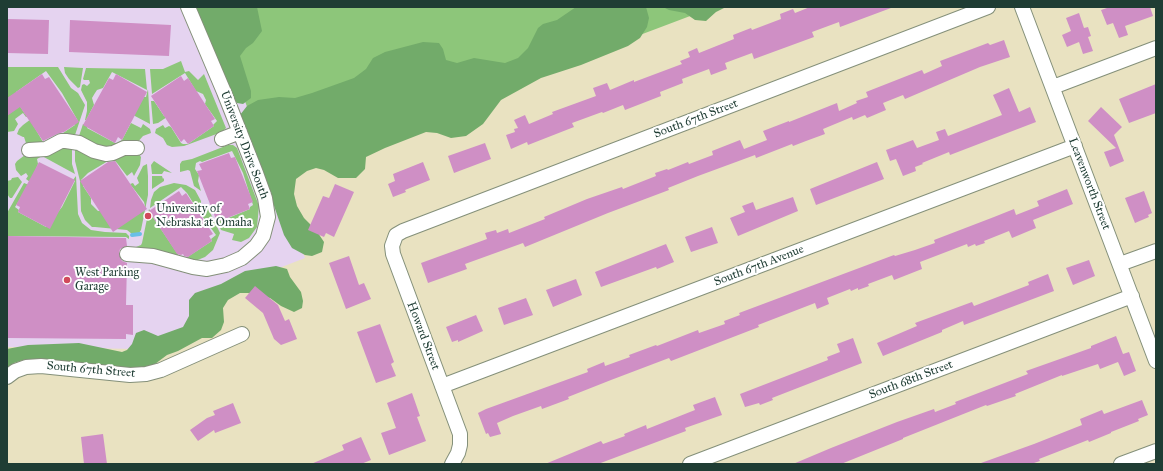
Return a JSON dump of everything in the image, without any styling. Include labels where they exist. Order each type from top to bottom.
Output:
[{"type":"street","name":"University Drive South","points":[[127,254],[153,256],[193,267],[207,269],[231,263],[249,253],[263,236],[266,227],[268,208],[256,173],[188,7]]},
{"type":"street","name":"South 67th Street","points":[[403,231],[988,7]]},
{"type":"street","name":"Leavenworth Street","points":[[1022,7],[1156,360]]},
{"type":"street","points":[[1052,87],[1156,48]]},
{"type":"street","points":[[222,139],[240,132]]},
{"type":"street","points":[[29,150],[46,149],[61,141],[79,143],[94,151],[106,154],[113,153],[124,148],[137,148]]},
{"type":"street","name":"South 67th Avenue","points":[[442,386],[1075,146]]},
{"type":"street","name":"Howard Street","points":[[403,231],[396,235],[392,246],[392,254],[460,434],[458,453],[452,464]]},
{"type":"street","points":[[1120,264],[1156,251]]},
{"type":"street","name":"South 68th Street","points":[[690,464],[1132,296]]},
{"type":"street","name":"South 67th Street","points":[[7,377],[26,367],[37,366],[130,375],[146,374],[161,370],[242,334]]},
{"type":"street","points":[[1121,464],[1156,451]]},
{"type":"shaded area","name":"University of Nebraska at Omaha","points":[[7,7],[210,7],[305,258],[220,291],[211,317],[140,349],[7,347]]},
{"type":"green space","points":[[195,7],[257,7],[262,31],[240,56],[251,91],[251,98],[243,104],[237,103],[230,94]]},
{"type":"green space","points":[[210,7],[714,7],[272,174]]},
{"type":"green space","points":[[576,7],[646,7],[649,18],[647,27],[640,38],[628,46],[581,65],[541,78],[501,100],[483,124],[466,136],[451,138],[437,133],[426,132],[366,157],[365,169],[356,178],[338,178],[324,170],[316,168],[307,171],[296,179],[294,194],[297,206],[304,218],[316,230],[324,242],[322,252],[312,256],[305,255],[292,248],[284,235],[240,115],[247,106],[258,100],[279,97],[295,98],[354,78],[366,69],[373,58],[385,52],[423,42],[439,43],[443,49],[446,60],[457,63],[474,58],[505,63],[518,58],[528,48],[538,28],[543,24],[557,20]]},
{"type":"green space","points":[[663,7],[726,7],[716,12],[706,21],[695,20],[685,13],[669,10]]},
{"type":"green space","points":[[181,61],[185,72],[189,71],[198,80],[204,74],[226,128],[222,132],[184,146],[172,147],[167,145],[163,138],[155,133],[156,129],[163,125],[165,128],[169,126],[181,143],[188,144],[214,126],[213,125],[217,121],[205,104],[206,100],[203,94],[196,91],[185,73],[152,94],[150,69],[163,69]]},
{"type":"green space","points":[[7,67],[58,67],[71,88],[78,93],[85,105],[75,135],[72,138],[58,139],[46,146],[32,147],[27,146],[24,137],[17,134],[19,129],[31,119],[43,142],[48,143],[75,125],[74,123],[78,121],[62,93],[46,71],[16,92],[19,97],[16,100],[25,114],[27,113],[29,116],[26,117],[23,113],[15,119],[18,124],[14,131],[7,132],[7,108],[9,107],[7,105]]},
{"type":"green space","points":[[64,67],[83,68],[80,87],[78,88],[69,79],[65,73]]},
{"type":"green space","points":[[86,68],[145,69],[147,90],[112,72],[103,88],[97,90],[92,98],[94,105],[85,120],[87,102],[81,90],[82,85],[84,84],[87,86],[90,83],[89,80],[83,79]]},
{"type":"green space","points":[[148,89],[150,124],[133,115],[144,97],[146,97]]},
{"type":"green space","points":[[151,101],[154,101],[164,116],[167,117],[158,123],[153,124]]},
{"type":"green space","points":[[131,123],[141,128],[143,124],[150,129],[151,133],[143,136],[136,144],[107,151],[79,136],[83,124],[88,126],[87,128],[115,143],[118,143],[122,140]]},
{"type":"green space","points":[[228,145],[233,145],[237,148],[259,206],[257,227],[249,238],[241,242],[232,240],[234,234],[221,230],[216,219],[220,218],[221,221],[250,209],[253,205],[243,173],[232,151],[196,163],[195,169],[199,175],[198,181],[201,191],[194,186],[190,171],[180,172],[180,164],[182,161],[192,159]]},
{"type":"green space","points":[[55,147],[72,147],[72,164],[75,174],[42,156],[37,159],[38,164],[30,182],[26,179],[28,176],[26,173],[21,176],[16,170],[15,164],[25,155]]},
{"type":"green space","points":[[75,148],[138,153],[141,157],[140,165],[134,176],[132,172],[127,176],[113,159],[88,173],[81,180],[91,198],[91,204],[98,211],[145,206],[144,202],[130,184],[133,183],[135,186],[139,183],[137,178],[143,166],[147,164],[148,195],[141,230],[139,233],[132,234],[127,230],[92,227],[85,220],[81,211],[80,181],[75,161]]},
{"type":"green space","points":[[154,161],[172,173],[164,171],[162,174],[152,174],[151,165]]},
{"type":"green space","points":[[76,176],[78,214],[82,223],[91,230],[126,233],[129,236],[129,239],[126,237],[7,236],[7,213],[24,183],[29,185],[15,207],[19,210],[18,212],[46,227],[62,207]]},
{"type":"green space","points":[[152,176],[162,176],[164,181],[152,189]]},
{"type":"green space","points":[[18,177],[22,182],[12,198],[10,198],[7,194],[7,181]]},
{"type":"green space","points":[[174,183],[186,185],[195,190],[201,201],[201,207],[197,209],[187,193],[181,187],[150,208],[154,192],[160,187]]},
{"type":"green space","points":[[208,208],[220,233],[213,250],[205,257],[195,261],[182,258],[186,258],[212,241],[211,239],[216,235],[200,213],[204,215]]},
{"type":"green space","points":[[149,209],[153,215],[152,216],[179,256],[136,250],[136,247],[142,243]]},
{"type":"green space","points":[[276,266],[287,269],[290,277],[301,292],[303,301],[302,308],[294,312],[281,306],[270,298],[248,293],[240,293],[228,300],[223,308],[224,322],[221,330],[212,338],[202,338],[178,351],[167,355],[155,364],[142,368],[133,368],[88,365],[38,359],[23,360],[14,363],[7,368],[7,349],[28,345],[79,343],[122,352],[127,350],[132,344],[136,333],[144,330],[158,336],[183,327],[189,316],[189,300],[195,293],[221,284],[245,271]]},
{"type":"building","points":[[810,7],[891,8],[840,27],[839,22],[812,32],[814,37],[754,59],[752,53],[725,63],[727,69],[711,75],[709,69],[682,79],[683,83],[660,92],[661,96],[625,110],[623,105],[603,113],[602,112],[572,123],[574,127],[528,145],[527,142],[511,149],[506,135],[515,132],[514,129],[518,128],[514,120],[525,115],[529,124],[553,114],[552,112],[596,96],[593,88],[607,83],[610,90],[634,80],[634,82],[682,64],[680,61],[690,57],[688,52],[697,48],[699,53],[734,39],[733,35],[751,28],[752,30],[781,19],[780,14],[793,9],[795,13]]},
{"type":"building","points":[[1110,7],[1150,7],[1153,16],[1125,26],[1128,35],[1119,38],[1113,23],[1107,25],[1101,10]]},
{"type":"building","points":[[1079,13],[1084,28],[1088,27],[1091,36],[1088,37],[1093,51],[1083,54],[1079,42],[1067,47],[1062,35],[1071,31],[1066,18]]},
{"type":"building","points":[[7,19],[49,20],[48,54],[7,53]]},
{"type":"building","points":[[70,20],[171,25],[169,56],[69,52]]},
{"type":"building","points":[[1004,40],[1010,57],[980,67],[905,99],[903,95],[883,103],[886,110],[867,118],[865,115],[853,120],[852,117],[823,129],[825,134],[793,146],[792,144],[756,158],[755,155],[698,176],[668,188],[669,190],[525,247],[523,243],[465,264],[467,269],[428,283],[421,263],[487,239],[485,233],[496,230],[497,233],[508,229],[509,233],[545,219],[544,217],[587,199],[622,187],[623,189],[656,176],[655,173],[668,170],[688,162],[689,164],[713,155],[712,151],[740,140],[744,149],[767,140],[763,131],[837,103],[839,111],[857,103],[856,101],[868,97],[866,92],[922,70],[924,74],[942,66],[940,61],[988,43],[990,45]]},
{"type":"building","points":[[42,74],[45,79],[49,77],[79,122],[64,132],[43,141],[20,107],[7,116],[7,98]]},
{"type":"building","points":[[116,74],[147,92],[122,140],[118,137],[115,143],[83,125],[109,78],[113,80]]},
{"type":"building","points":[[181,76],[184,81],[188,78],[215,119],[211,121],[214,126],[188,144],[184,139],[181,142],[151,96]]},
{"type":"building","points":[[1156,84],[1156,113],[1129,123],[1119,99]]},
{"type":"building","points":[[1009,88],[1019,112],[1030,107],[1036,122],[950,155],[949,152],[922,163],[923,164],[915,167],[916,171],[903,176],[896,159],[890,161],[886,150],[913,140],[917,148],[939,140],[936,132],[945,129],[948,136],[1002,115],[993,95]]},
{"type":"building","points":[[1101,107],[1122,127],[1114,135],[1124,161],[1110,167],[1104,152],[1116,148],[1088,121]]},
{"type":"building","points":[[485,143],[491,159],[454,173],[448,156]]},
{"type":"building","points":[[229,153],[231,158],[235,157],[253,202],[248,204],[250,209],[217,222],[197,171],[202,170],[199,164]]},
{"type":"building","points":[[115,161],[147,209],[113,232],[80,181],[108,162]]},
{"type":"building","points":[[39,162],[75,180],[50,229],[18,212],[20,207],[16,205]]},
{"type":"building","points":[[423,162],[430,180],[405,190],[406,192],[393,197],[388,184],[395,181],[393,174]]},
{"type":"building","points":[[877,162],[884,179],[816,205],[810,189]]},
{"type":"building","points":[[335,184],[354,192],[334,237],[326,233],[324,237],[308,230],[323,196],[329,198]]},
{"type":"building","points":[[1067,189],[1073,204],[1033,220],[1036,228],[1012,238],[1009,231],[984,241],[985,243],[976,246],[975,244],[968,247],[967,244],[920,262],[922,269],[894,280],[892,275],[868,284],[869,286],[858,290],[858,288],[851,291],[850,289],[827,298],[829,304],[817,309],[815,303],[758,325],[759,327],[671,361],[669,358],[568,397],[569,399],[542,409],[541,406],[513,416],[497,423],[501,434],[490,437],[488,433],[486,434],[478,413],[486,409],[588,372],[587,369],[604,362],[605,366],[630,357],[629,355],[698,330],[699,333],[725,324],[724,321],[740,315],[739,313],[894,255],[895,256],[935,243],[934,240],[1014,209],[1016,215],[1039,206],[1037,201]]},
{"type":"building","points":[[179,191],[182,196],[186,193],[213,234],[209,236],[212,241],[188,257],[184,256],[183,254],[177,254],[149,211]]},
{"type":"building","points":[[1144,191],[1152,213],[1148,215],[1149,217],[1135,223],[1125,198]]},
{"type":"building","points":[[793,197],[798,211],[738,236],[730,218],[745,212],[742,206],[753,202],[756,210]]},
{"type":"building","points":[[712,227],[718,243],[691,252],[685,237]]},
{"type":"building","name":"West Parking Garage","points":[[7,236],[126,238],[127,246],[120,249],[119,254],[122,261],[127,263],[126,305],[133,305],[133,335],[126,334],[126,339],[7,338]]},
{"type":"building","points":[[666,244],[674,262],[601,287],[595,272]]},
{"type":"building","points":[[349,256],[359,285],[364,283],[371,299],[346,309],[329,263]]},
{"type":"building","points":[[1089,260],[1095,276],[1073,285],[1066,268]]},
{"type":"building","points":[[1048,274],[1054,291],[964,325],[963,321],[942,330],[942,332],[883,356],[877,343],[917,326],[915,323],[972,302],[974,306],[1029,285],[1028,282]]},
{"type":"building","points":[[576,279],[582,295],[553,307],[546,290]]},
{"type":"building","points":[[255,286],[278,305],[285,321],[289,319],[297,339],[281,345],[274,339],[263,313],[245,298]]},
{"type":"building","points":[[526,298],[533,315],[504,325],[498,308]]},
{"type":"building","points":[[476,315],[483,331],[458,342],[458,340],[452,342],[446,327]]},
{"type":"building","points":[[380,324],[394,362],[391,364],[396,376],[376,383],[357,332]]},
{"type":"building","points":[[1116,336],[1123,354],[1129,352],[1136,371],[1124,376],[1118,362],[1100,369],[1098,364],[1062,375],[1015,394],[1016,396],[987,406],[986,405],[841,464],[793,464],[897,422],[934,409],[935,412],[956,404],[955,402],[1028,374],[1026,371],[1091,348],[1091,346]]},
{"type":"building","points":[[853,338],[862,363],[772,398],[773,400],[760,405],[759,403],[745,407],[740,394],[828,360],[827,357],[840,352],[837,344]]},
{"type":"building","points":[[412,393],[420,416],[417,417],[426,441],[389,455],[381,433],[396,428],[387,403]]},
{"type":"building","points":[[715,397],[722,415],[685,428],[686,431],[598,464],[545,464],[601,441],[603,444],[625,436],[624,434],[646,425],[647,429],[695,410],[693,405]]},
{"type":"building","points":[[1142,400],[1148,415],[1138,419],[1139,421],[1089,442],[1088,440],[1039,459],[1040,461],[1031,464],[981,463],[1082,425],[1080,419],[1102,410],[1104,414]]},
{"type":"building","points":[[233,403],[241,423],[215,433],[214,430],[198,441],[190,430],[207,418],[215,415],[213,411]]},
{"type":"building","points":[[103,434],[107,464],[84,464],[81,437]]},
{"type":"building","points":[[361,437],[371,460],[361,464],[311,464],[344,450],[342,445]]},
{"type":"waterway","points":[[132,235],[140,234]]},
{"type":"place","name":"University of Nebraska at Omaha","points":[[148,216]]},
{"type":"place","name":"West Parking Garage","points":[[67,280]]}]
